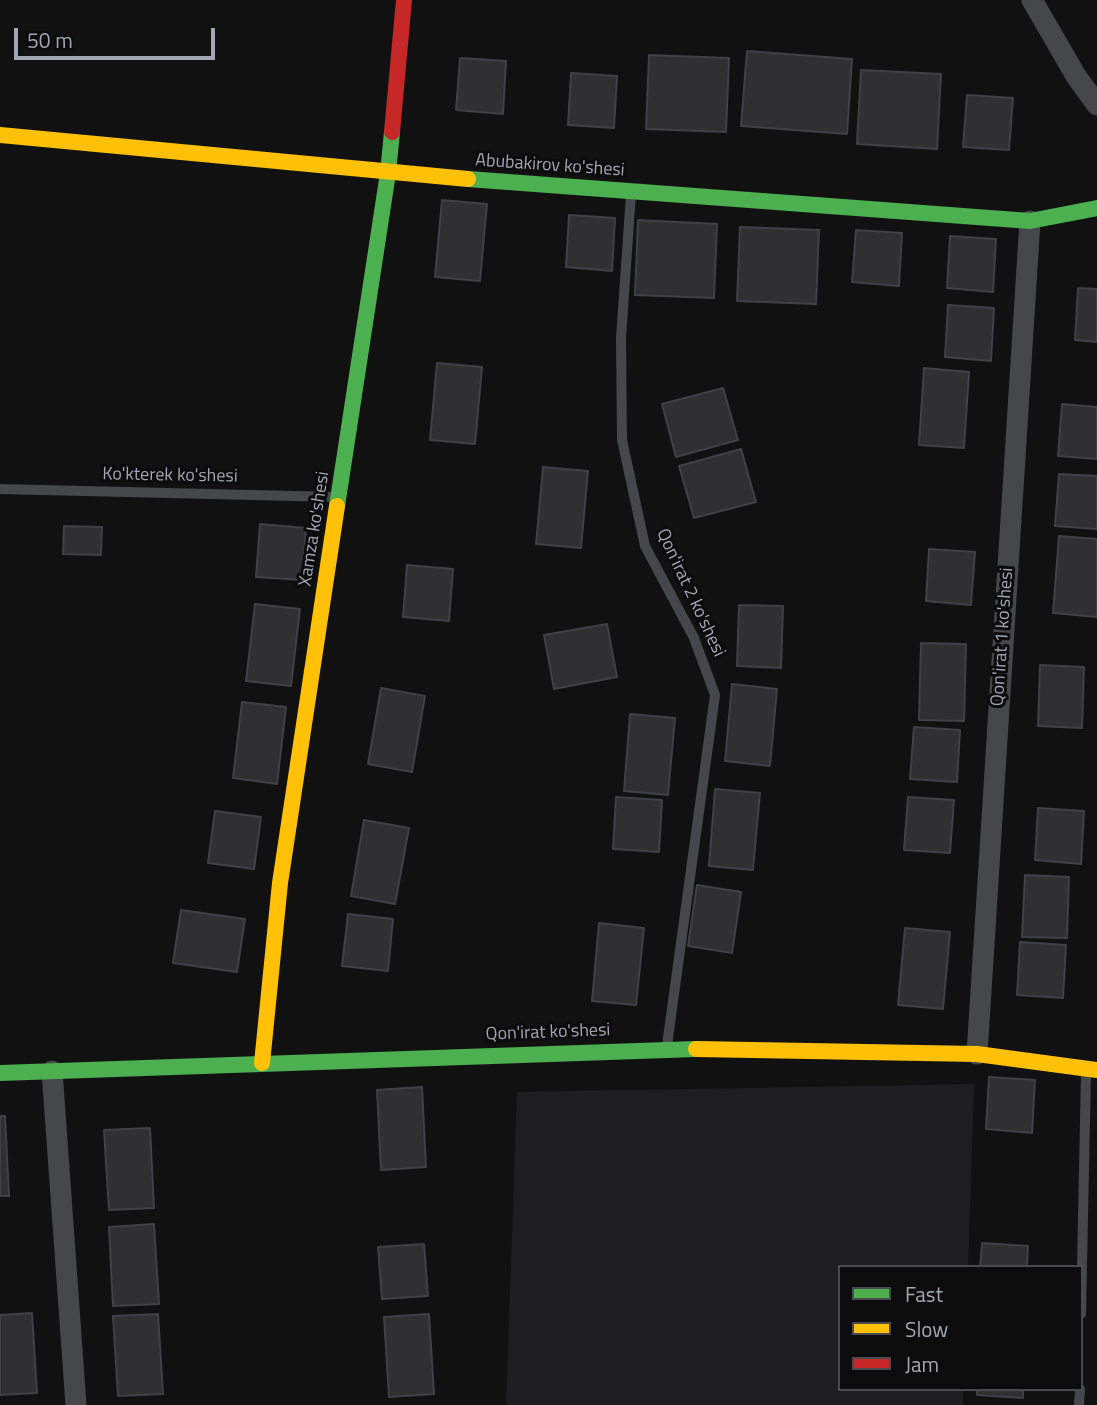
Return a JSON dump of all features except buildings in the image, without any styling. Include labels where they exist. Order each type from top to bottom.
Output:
[{"type":"street","name":"Xamza ko'shesi","points":[[261,1063],[280,883],[388,173],[404,0]]},
{"type":"street","points":[[1032,0],[1076,76],[1097,105]]},
{"type":"street","name":"Abubakirov ko'shesi","points":[[0,135],[388,173],[1030,221],[1097,208]]},
{"type":"street","name":"Qon'irat 1 ko'shesi","points":[[977,1054],[1030,221]]},
{"type":"street","name":"Qon'irat ko'shesi","points":[[0,1073],[667,1048],[977,1054],[1092,1070]]},
{"type":"street","points":[[52,1071],[76,1405]]},
{"type":"lane","name":"Qon'irat 2 ko'shesi","points":[[632,191],[621,338],[622,440],[645,546],[694,638],[715,695],[667,1048]]},
{"type":"lane","name":"Ko'kterek ko'shesi","points":[[0,489],[339,497]]},
{"type":"lane","points":[[1083,1270],[1092,1070]]},
{"type":"shaded area","points":[[974,1084],[968,1265],[838,1265],[838,1391],[963,1391],[963,1405],[506,1405],[517,1092]]},
{"type":"traffic: fast","points":[[337,506],[392,132]]},
{"type":"traffic: fast","points":[[468,179],[1030,221],[1097,208]]},
{"type":"traffic: fast","points":[[0,1073],[696,1049]]},
{"type":"traffic: slow","points":[[0,135],[468,179]]},
{"type":"traffic: slow","points":[[262,1063],[280,883],[337,506]]},
{"type":"traffic: slow","points":[[696,1049],[977,1054],[1097,1070]]},
{"type":"traffic: jam","points":[[392,132],[404,0]]}]
